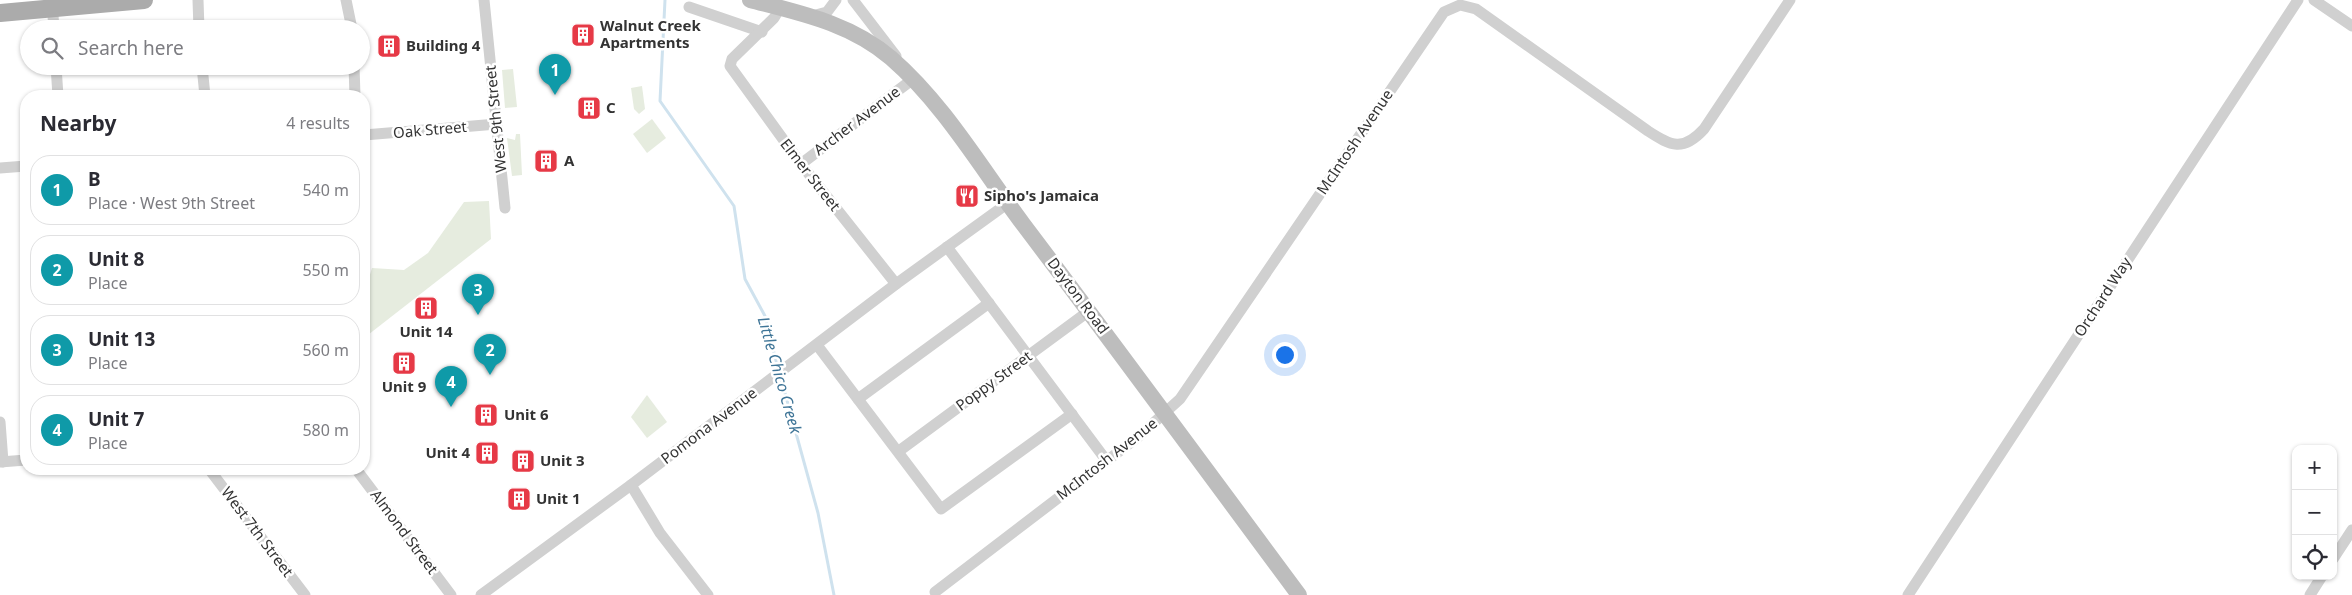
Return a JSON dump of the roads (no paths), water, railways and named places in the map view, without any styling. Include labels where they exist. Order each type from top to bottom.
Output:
[{"type":"main road","points":[[0,13],[52,4],[144,0]]},
{"type":"street","points":[[198,0],[199,20]]},
{"type":"street","points":[[346,0],[350,20]]},
{"type":"street","name":"West 9th Street","points":[[484,0],[505,208]]},
{"type":"street","points":[[750,0],[827,20],[865,39],[890,57],[913,79]]},
{"type":"street","points":[[810,16],[827,12],[836,0]]},
{"type":"street","name":"Dayton Road","points":[[853,0],[913,79],[927,93],[1299,595]]},
{"type":"street","name":"McIntosh Avenue","points":[[935,592],[1164,414],[1191,384],[1444,12],[1460,5],[1476,9],[1648,132],[1670,144],[1679,145],[1696,137],[1704,129],[1790,0]]},
{"type":"street","name":"Orchard Way","points":[[1908,595],[2298,0]]},
{"type":"street","points":[[2314,0],[2352,26]]},
{"type":"street","points":[[52,4],[53,20]]},
{"type":"street","points":[[689,7],[762,32],[780,8]]},
{"type":"street","name":"Elmer Street","points":[[762,32],[731,62],[732,70],[801,164],[896,284]]},
{"type":"street","points":[[57,75],[58,90]]},
{"type":"street","points":[[203,75],[204,90]]},
{"type":"street","points":[[354,75],[355,90]]},
{"type":"street","name":"Archer Avenue","points":[[801,164],[913,79]]},
{"type":"street","name":"Oak Street","points":[[370,135],[497,124]]},
{"type":"street","points":[[0,168],[20,166]]},
{"type":"street","name":"Pomona Avenue","points":[[481,595],[631,485],[896,284],[1008,203]]},
{"type":"street","points":[[947,247],[1106,460]]},
{"type":"street","points":[[858,399],[989,303]]},
{"type":"street","name":"Poppy Street","points":[[898,451],[1090,311]]},
{"type":"street","points":[[817,345],[941,509],[1072,414]]},
{"type":"street","points":[[0,422],[2,462],[20,460]]},
{"type":"street","name":"West 7th Street","points":[[214,475],[305,595]]},
{"type":"street","name":"Almond Street","points":[[361,475],[452,595]]},
{"type":"street","points":[[631,485],[660,532],[708,595]]},
{"type":"street","points":[[2337,553],[2352,530]]},
{"type":"street","points":[[2310,595],[2319,580]]},
{"type":"waterway","name":"Little Chico Creek","points":[[665,0],[660,101],[734,206],[745,279],[765,316],[778,369]]},
{"type":"waterway","name":"Little Chico Creek","points":[[780,375],[818,513],[834,595]]},
{"type":"place","name":"Walnut Creek Apartments","points":[[583,35]]},
{"type":"place","name":"Building 4","points":[[389,46]]},
{"type":"place","name":"B","points":[[555,95]]},
{"type":"place","name":"C","points":[[589,108]]},
{"type":"place","name":"A","points":[[546,161]]},
{"type":"place","name":"Sipho's Jamaica","points":[[967,196]]},
{"type":"place","name":"Unit 14","points":[[426,308]]},
{"type":"place","name":"Unit 13","points":[[478,315]]},
{"type":"place","name":"Unit 9","points":[[404,363]]},
{"type":"place","name":"Unit 8","points":[[490,375]]},
{"type":"place","name":"Unit 7","points":[[451,407]]},
{"type":"place","name":"Unit 6","points":[[486,415]]},
{"type":"place","name":"Unit 4","points":[[487,453]]},
{"type":"place","name":"Unit 3","points":[[523,461]]},
{"type":"place","name":"Unit 1","points":[[519,499]]}]
